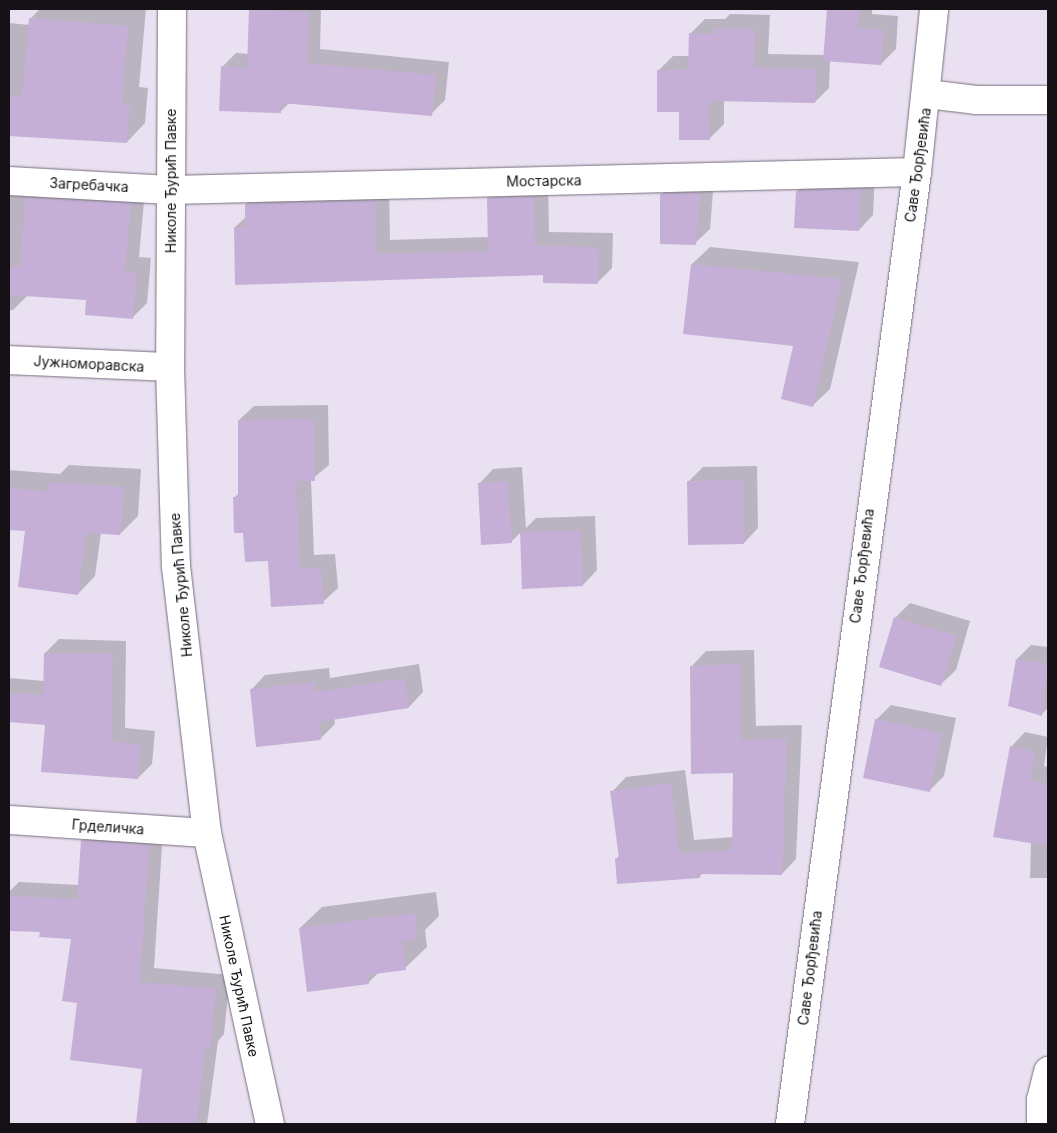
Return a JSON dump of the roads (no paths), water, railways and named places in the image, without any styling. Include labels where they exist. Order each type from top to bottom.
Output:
[{"type":"street","name":"Николе Ђурић Павке","points":[[172,9],[170,367],[176,566],[207,834],[270,1124]]},
{"type":"street","name":"Саве Ђорђевића","points":[[790,1124],[918,172],[928,94],[934,9]]},
{"type":"street","points":[[928,94],[976,100],[1048,100]]},
{"type":"street","name":"Мостарска","points":[[170,190],[918,172]]},
{"type":"street","name":"Загребачка","points":[[9,181],[170,190]]},
{"type":"street","name":"Јужноморавска","points":[[9,360],[170,367]]},
{"type":"street","name":"Грделичка","points":[[9,820],[207,834]]},
{"type":"street","points":[[1042,1124],[1041,1100],[1048,1071]]}]
